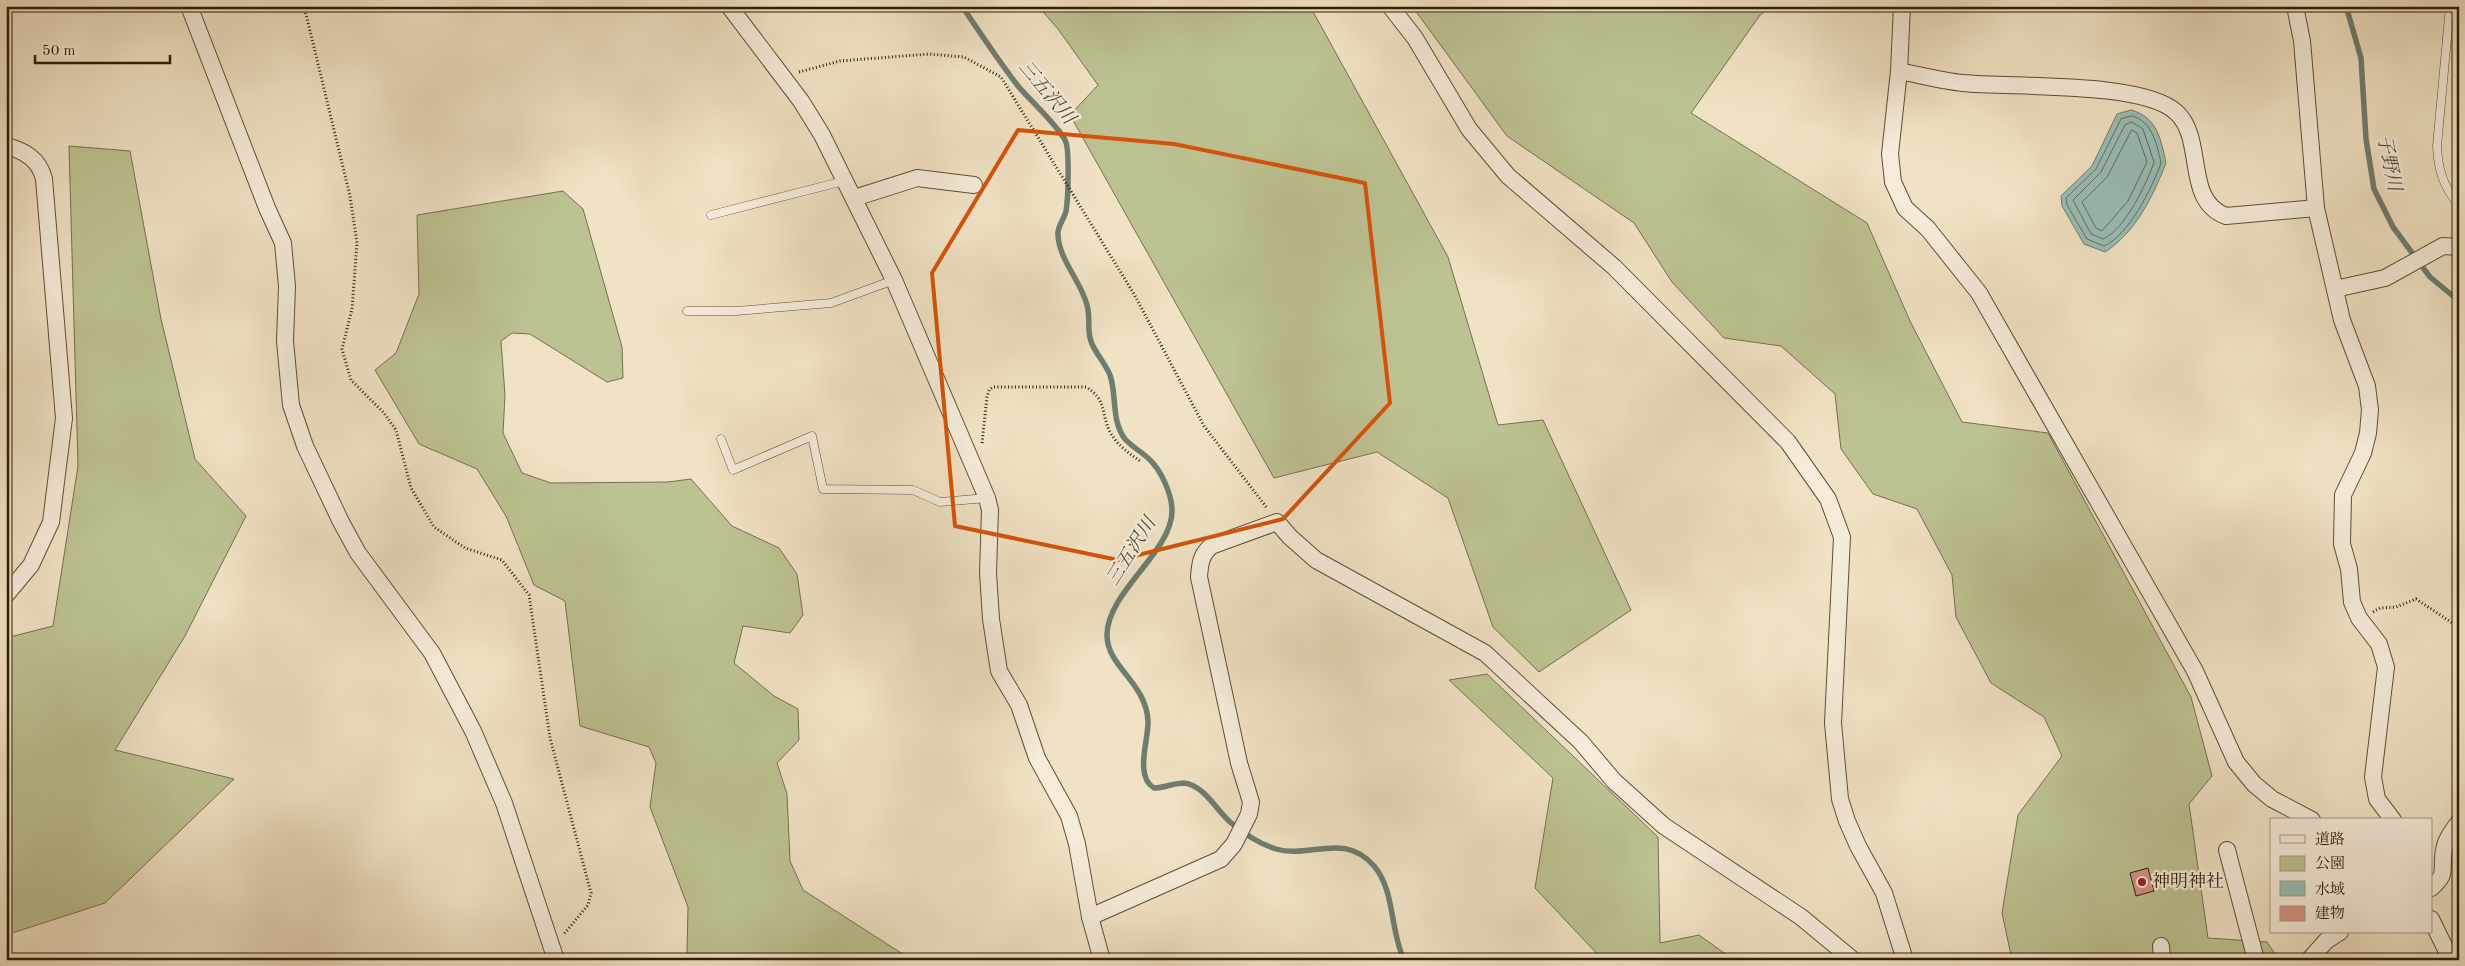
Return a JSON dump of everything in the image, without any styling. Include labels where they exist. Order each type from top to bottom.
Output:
[{"type":"street","points":[[189,6],[267,208],[283,243],[287,286],[285,341],[291,405],[305,446],[341,522],[358,552],[432,653],[473,731],[504,803],[553,952]]},
{"type":"street","points":[[729,6],[814,120],[894,280],[987,498],[990,510],[988,573],[991,619],[999,671],[1018,705],[1037,758],[1069,816],[1077,844],[1090,918],[1102,960]]},
{"type":"street","points":[[1390,6],[1415,38],[1469,129],[1508,176],[1614,267],[1788,442],[1828,499],[1842,537],[1833,723],[1840,799],[1847,821],[1884,893],[1905,960]]},
{"type":"street","points":[[1902,6],[1899,72],[1890,154],[1893,182],[1905,208],[1928,229],[1979,293],[2195,672],[2236,762],[2254,784],[2272,800],[2308,818]]},
{"type":"street","points":[[2294,6],[2302,50],[2316,208],[2342,320],[2366,386],[2370,410],[2368,433],[2363,453],[2343,494],[2342,544],[2349,569],[2352,602],[2357,614],[2379,644],[2386,667],[2373,778],[2377,799],[2391,818]]},
{"type":"street","points":[[1899,72],[1963,83],[2111,91],[2154,100],[2175,111],[2187,124],[2202,189],[2206,202],[2214,212],[2226,216],[2316,208]]},
{"type":"street","points":[[6,146],[33,158],[41,169],[44,179],[64,418],[50,522],[31,566],[6,595]]},
{"type":"street","points":[[854,198],[917,178],[974,184]]},
{"type":"street","points":[[2335,290],[2385,278],[2443,246],[2459,247]]},
{"type":"street","points":[[1090,918],[1221,859],[1235,841],[1246,819],[1251,802],[1239,763],[1199,576],[1199,567],[1203,553],[1211,546],[1277,522],[1296,543],[1316,560],[1485,653],[1581,742],[1614,781],[1664,826],[1801,917],[1854,960]]},
{"type":"street","points":[[2434,879],[2445,871],[2444,849],[2451,832],[2459,822]]},
{"type":"street","points":[[2227,850],[2256,960]]},
{"type":"street","points":[[2432,921],[2451,960]]},
{"type":"street","points":[[2309,960],[2326,941],[2337,934]]},
{"type":"lane","points":[[2450,6],[2436,146],[2438,167],[2448,192],[2459,205]]},
{"type":"lane","points":[[712,215],[844,182]]},
{"type":"lane","points":[[688,311],[736,311],[831,303],[894,280]]},
{"type":"lane","points":[[722,439],[733,470],[812,436],[823,488],[913,490],[940,502],[987,498]]},
{"type":"path","points":[[304,6],[350,196],[357,243],[352,309],[342,349],[351,380],[384,414],[396,430],[411,488],[434,527],[465,548],[502,560],[529,595],[550,738],[591,893],[588,905],[558,941],[553,952]]},
{"type":"path","points":[[782,76],[840,61],[929,54],[964,57],[1002,77],[1134,294],[1204,426],[1277,522]]},
{"type":"path","points":[[974,467],[980,459],[988,390],[993,387],[1086,387],[1096,393],[1102,403],[1109,430],[1116,441],[1140,460]]},
{"type":"path","points":[[2357,614],[2362,610],[2370,613],[2380,608],[2396,607],[2416,599],[2451,622],[2459,630]]},
{"type":"highlighted area","points":[[1018,130],[1174,144],[1365,183],[1390,403],[1283,519],[1118,560],[955,526],[932,273]]},
{"type":"green space","points":[[1038,6],[1310,6],[1448,257],[1498,425],[1543,420],[1631,610],[1539,672],[1493,627],[1448,498],[1377,452],[1274,478],[1070,115],[1098,85],[1058,29]]},
{"type":"green space","points":[[1412,6],[1773,6],[1760,15],[1691,113],[1867,223],[1910,321],[1962,422],[2048,433],[2191,697],[2212,776],[2189,804],[2208,938],[2267,942],[2279,960],[2012,960],[2002,913],[2018,815],[2062,756],[2044,717],[1991,683],[1956,617],[1952,575],[1917,509],[1873,494],[1841,449],[1835,394],[1781,346],[1724,338],[1672,282],[1634,223],[1507,136]]},
{"type":"green space","points":[[69,146],[130,151],[161,319],[195,459],[246,516],[185,636],[115,750],[234,779],[105,903],[6,935],[6,638],[53,626],[78,466]]},
{"type":"green space","points":[[563,191],[583,209],[622,347],[623,378],[607,382],[530,334],[512,333],[501,341],[505,395],[503,433],[522,473],[551,483],[668,482],[691,479],[732,526],[779,548],[797,574],[803,615],[790,633],[743,626],[734,663],[774,696],[798,709],[799,740],[777,763],[787,794],[790,861],[803,890],[912,960],[689,960],[687,953],[688,907],[650,807],[656,763],[649,747],[580,726],[565,601],[534,585],[506,516],[477,469],[419,444],[375,370],[396,353],[419,294],[417,215]]},
{"type":"green space","points":[[1487,674],[1658,837],[1660,943],[1699,935],[1734,960],[1603,960],[1535,888],[1553,778],[1449,680]]},
{"type":"water","points":[[2131,110],[2147,118],[2156,130],[2160,138],[2166,163],[2149,200],[2134,224],[2116,244],[2105,252],[2084,244],[2062,206],[2061,196],[2092,166],[2117,114]]},
{"type":"building","name":"神明神社","points":[[2148,868],[2154,891],[2136,896],[2130,873]]},
{"type":"waterway","name":"三五沢川","points":[[962,6],[1018,86],[1050,120],[1065,140],[1068,163],[1067,196],[1066,211],[1058,232],[1059,244],[1087,305],[1090,339],[1110,375],[1116,416],[1121,432],[1125,439],[1146,456],[1158,469],[1172,504],[1169,526],[1162,542],[1117,603],[1110,619],[1107,635],[1113,656],[1134,685],[1146,707],[1148,729],[1144,766],[1148,782],[1154,788],[1180,783],[1198,788],[1235,826],[1270,847],[1289,851],[1339,848],[1351,850],[1363,856],[1374,866],[1386,887],[1396,936],[1404,960]]},
{"type":"waterway","name":"子野川","points":[[2346,6],[2361,58],[2366,139],[2374,189],[2393,227],[2430,277],[2459,301]]},
{"type":"place","name":"神明神社","points":[[2142,882]]}]
